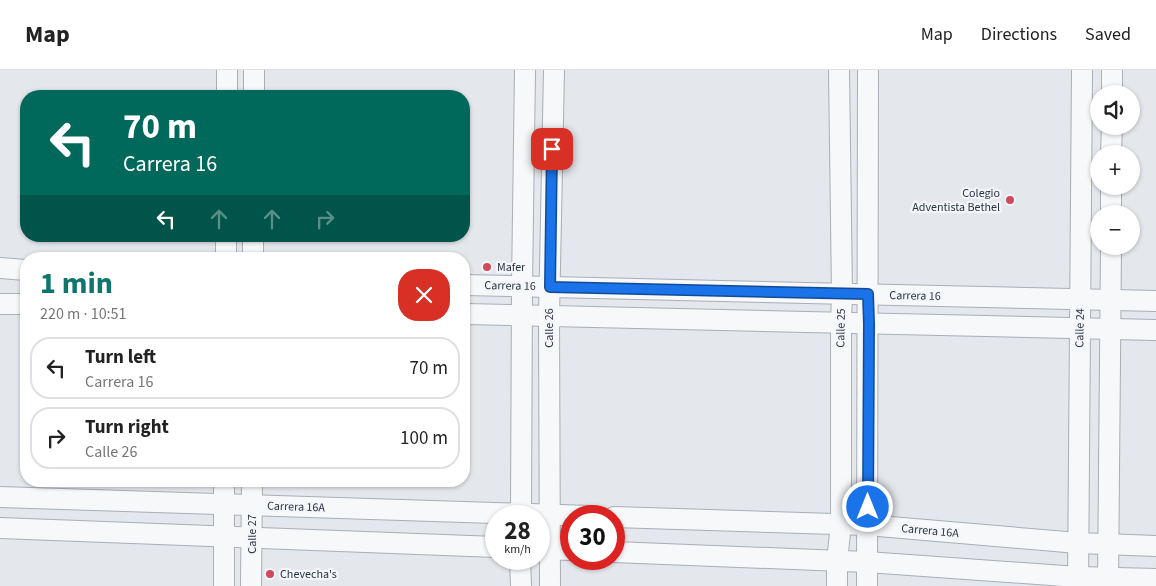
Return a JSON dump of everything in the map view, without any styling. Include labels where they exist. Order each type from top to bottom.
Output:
[{"type":"street","points":[[227,70],[227,90]]},
{"type":"street","points":[[254,70],[254,90]]},
{"type":"street","points":[[521,505],[525,70]]},
{"type":"street","name":"Calle 26","points":[[550,520],[549,316],[554,70]]},
{"type":"street","name":"Calle 25","points":[[838,586],[841,524],[842,294],[840,70]]},
{"type":"street","points":[[867,586],[868,70]]},
{"type":"street","name":"Calle 24","points":[[1078,582],[1082,70]]},
{"type":"street","points":[[1112,70],[1112,85]]},
{"type":"street","points":[[1108,582],[1111,255]]},
{"type":"street","points":[[0,268],[20,270]]},
{"type":"street","name":"Carrera 16","points":[[470,285],[1156,301]]},
{"type":"street","points":[[0,304],[20,304]]},
{"type":"street","points":[[470,314],[1156,330]]},
{"type":"street","points":[[224,487],[224,586]]},
{"type":"street","name":"Calle 27","points":[[251,586],[252,487]]},
{"type":"street","name":"Carrera 16A","points":[[0,497],[485,514]]},
{"type":"street","name":"Carrera 16A","points":[[551,515],[560,515]]},
{"type":"street","name":"Carrera 16A","points":[[625,517],[867,525],[1078,544],[1156,546]]},
{"type":"street","points":[[0,528],[485,547]]},
{"type":"street","points":[[625,552],[867,562],[1078,582],[1156,579]]},
{"type":"street","points":[[520,570],[520,586]]},
{"type":"street","name":"Calle 26","points":[[547,570],[550,586]]},
{"type":"place","name":"Colegio Adventista Bethel","points":[[1010,200]]},
{"type":"place","name":"Mafer","points":[[487,267]]},
{"type":"place","name":"Chevecha's","points":[[270,574]]},
{"type":"route","points":[[552,149],[550,287],[868,294],[868,507]]}]
